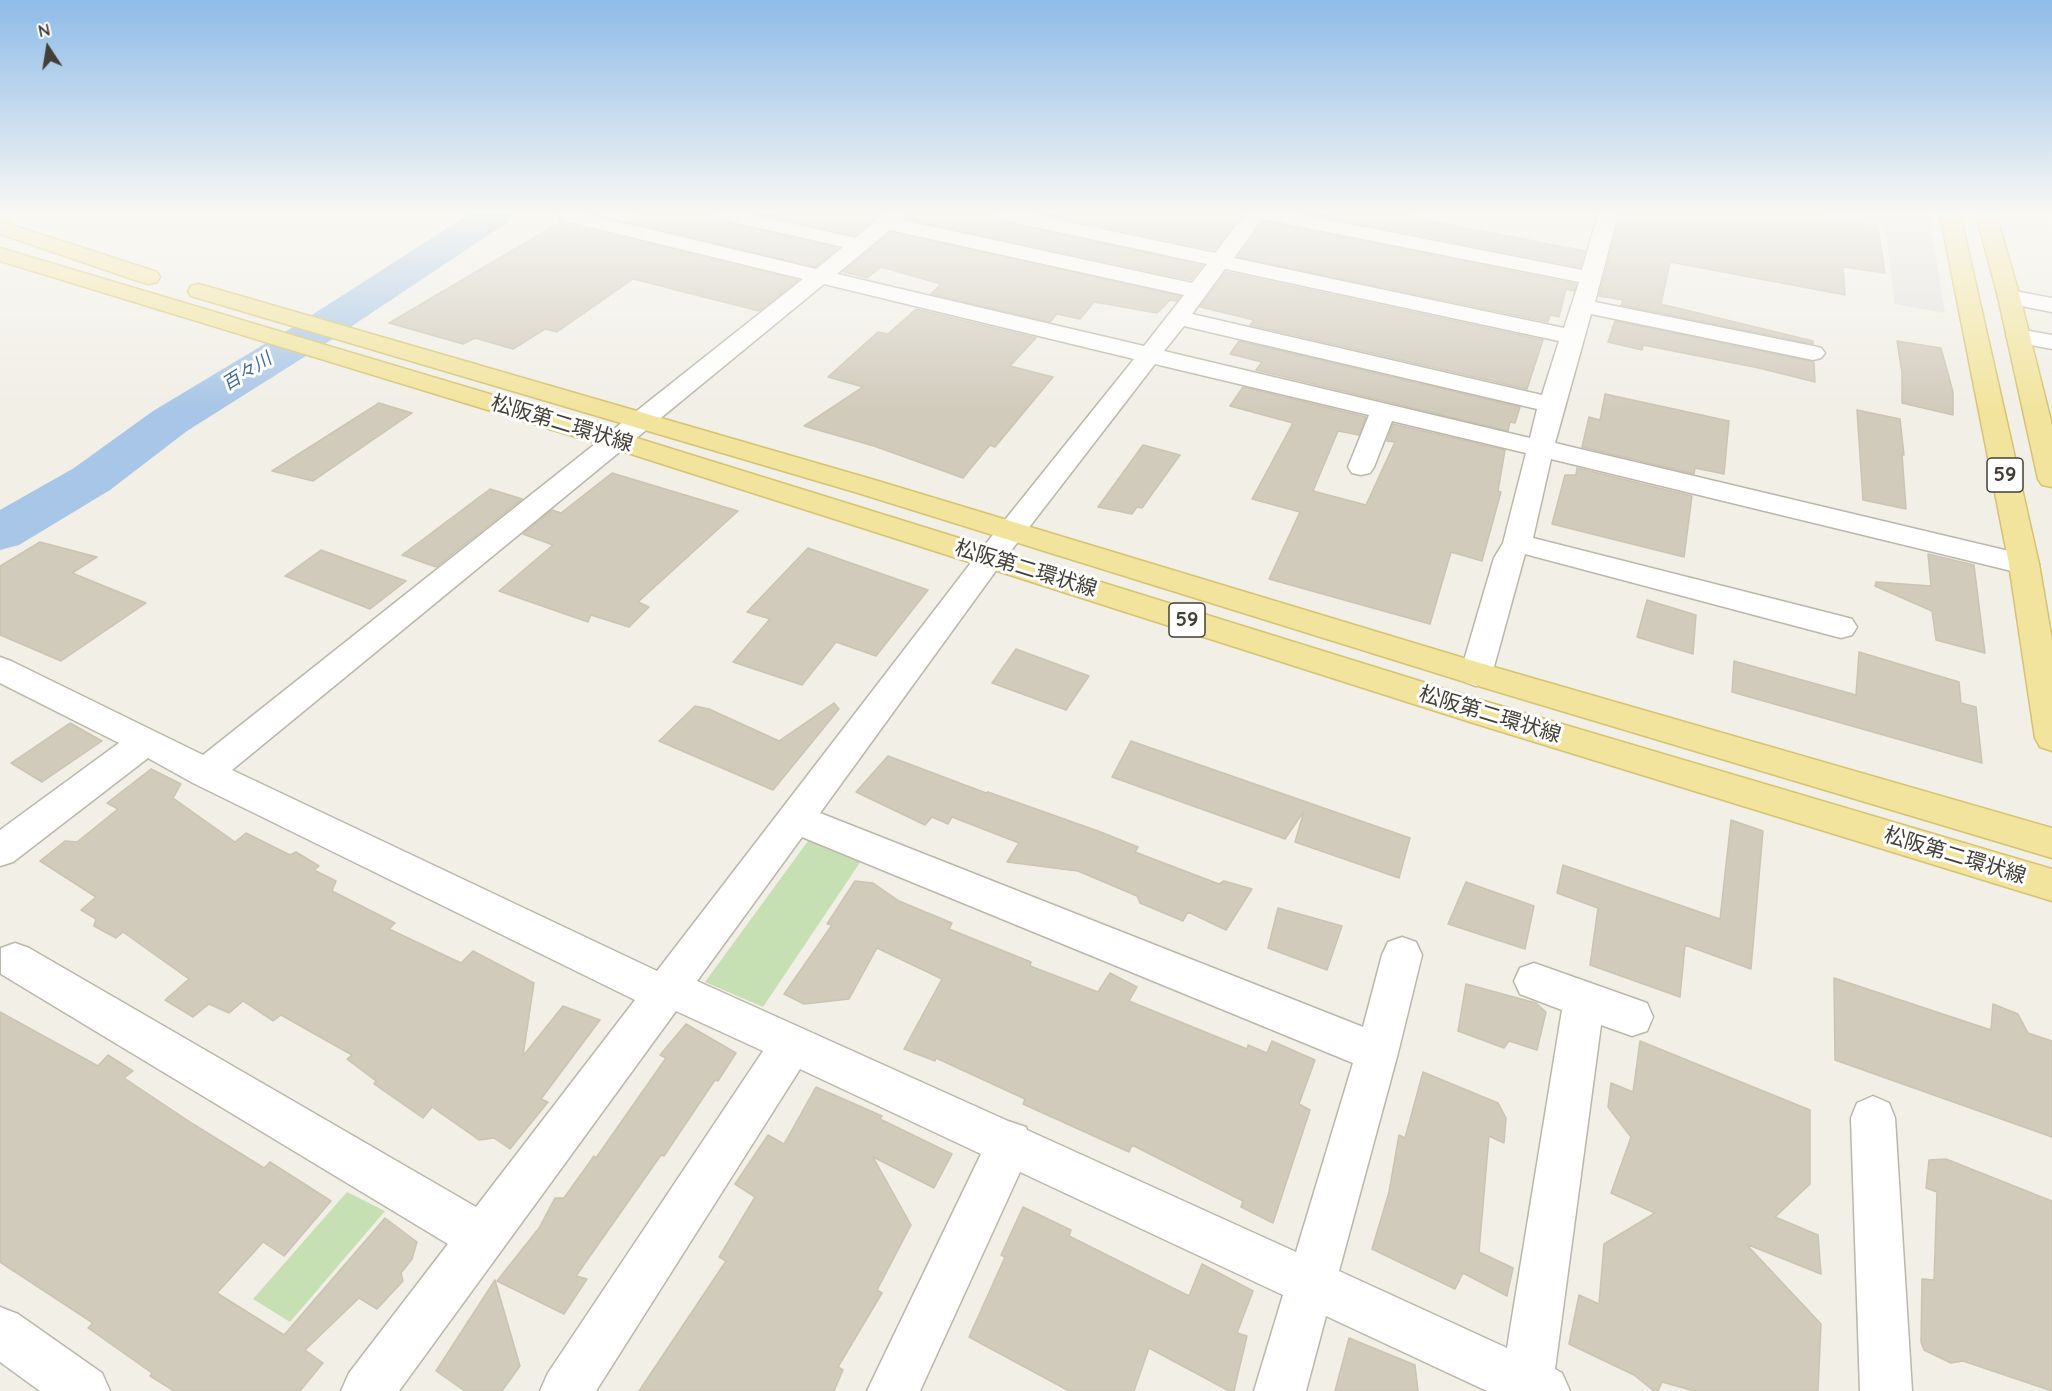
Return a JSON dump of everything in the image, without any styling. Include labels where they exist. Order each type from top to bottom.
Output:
[{"type":"main road","name":"松阪第二環状線","points":[[82,279],[618,441],[1476,674],[2052,843]]},
{"type":"main road","name":"松阪第二環状線","points":[[159,279],[643,421],[1482,713],[2052,885]]},
{"type":"main road","name":"59","points":[[1964,279],[2024,564],[2052,738]]},
{"type":"main road","name":"59","points":[[2004,279],[2052,479]]},
{"type":"street","points":[[205,773],[818,279]]},
{"type":"street","points":[[834,279],[2024,564]]},
{"type":"street","points":[[1147,279],[1197,291]]},
{"type":"street","points":[[367,1391],[1000,545],[1207,279]]},
{"type":"street","points":[[1304,279],[1574,337]]},
{"type":"street","points":[[1476,674],[1509,558],[1517,543],[1551,405],[1591,279]]},
{"type":"street","points":[[2009,297],[2052,305]]},
{"type":"street","points":[[1583,306],[1813,353]]},
{"type":"street","points":[[1178,318],[1551,405]]},
{"type":"street","points":[[2018,336],[2052,342]]},
{"type":"street","points":[[1361,467],[1384,410]]},
{"type":"street","points":[[1517,543],[1842,627]]},
{"type":"street","points":[[3,674],[146,741],[205,773],[665,990],[792,1044],[1010,1143],[1532,1388],[1584,1000]]},
{"type":"street","points":[[0,850],[146,741]]},
{"type":"street","points":[[796,819],[1377,1053]]},
{"type":"street","points":[[1280,1391],[1377,1053],[1402,955]]},
{"type":"street","points":[[15,961],[481,1237]]},
{"type":"street","points":[[1534,981],[1632,1017]]},
{"type":"street","points":[[566,1391],[792,1044]]},
{"type":"street","points":[[1873,1118],[1886,1391]]},
{"type":"street","points":[[892,1391],[1010,1143]]},
{"type":"street","points":[[0,1332],[84,1391]]},
{"type":"green space","points":[[808,841],[861,861],[763,1007],[705,982]]},
{"type":"green space","points":[[347,1192],[385,1211],[290,1322],[253,1299]]},
{"type":"shaded area","points":[[1892,279],[1939,279],[1945,313],[1895,304]]},
{"type":"building","points":[[464,279],[794,279],[798,280],[759,311],[633,279],[557,332],[545,329],[513,349],[475,338],[463,344],[389,323]]},
{"type":"building","points":[[923,279],[1103,279],[1180,296],[1176,301],[1170,300],[1157,313],[1094,302],[1080,319],[1057,314],[1050,322],[931,294],[941,284]]},
{"type":"building","points":[[1221,279],[1258,279],[1543,340],[1527,389],[1250,325],[1254,320],[1200,307]]},
{"type":"building","points":[[1343,279],[1551,279],[1576,284],[1574,291],[1566,289],[1559,317],[1550,315],[1548,322]]},
{"type":"building","points":[[1603,279],[1666,279],[1661,304],[1813,341],[1813,344],[1621,305],[1623,300],[1599,296]]},
{"type":"building","points":[[1760,279],[1844,279],[1845,295]]},
{"type":"building","points":[[916,309],[1036,338],[1010,366],[1053,377],[995,447],[990,445],[963,478],[874,446],[804,426],[863,387],[828,377],[878,332],[888,334]]},
{"type":"building","points":[[1615,321],[1814,362],[1815,382],[1759,368],[1643,345],[1642,350],[1608,342]]},
{"type":"building","points":[[1239,341],[1520,407],[1515,423],[1510,422],[1508,431],[1256,370],[1262,362],[1230,354]]},
{"type":"building","points":[[1897,341],[1941,348],[1953,392],[1953,415],[1902,403],[1902,373]]},
{"type":"building","points":[[1243,387],[1366,417],[1359,435],[1338,431],[1313,491],[1366,505],[1395,442],[1387,441],[1393,424],[1505,450],[1498,491],[1501,492],[1482,561],[1451,552],[1430,624],[1269,579],[1300,512],[1252,499],[1293,423],[1230,406]]},
{"type":"building","points":[[1605,394],[1729,421],[1724,474],[1695,468],[1694,474],[1582,447],[1589,417],[1600,420]]},
{"type":"building","points":[[379,403],[412,413],[313,481],[272,471]]},
{"type":"building","points":[[1857,410],[1900,419],[1906,509],[1863,500]]},
{"type":"building","points":[[1143,445],[1180,455],[1142,508],[1137,507],[1132,514],[1098,507]]},
{"type":"building","points":[[1577,468],[1692,496],[1684,557],[1552,524],[1565,475],[1576,475]]},
{"type":"building","points":[[612,473],[738,511],[638,602],[649,607],[629,627],[591,615],[588,622],[499,591],[553,545],[523,534],[552,510],[561,513]]},
{"type":"building","points":[[490,489],[522,499],[436,567],[402,555]]},
{"type":"building","points":[[40,542],[97,557],[72,573],[146,603],[61,661],[0,635],[0,566]]},
{"type":"building","points":[[808,548],[928,590],[876,656],[836,642],[802,685],[733,662],[770,619],[747,612]]},
{"type":"building","points":[[321,550],[406,581],[370,609],[285,576]]},
{"type":"building","points":[[1928,554],[1974,565],[1985,653],[1936,640],[1932,611],[1875,586],[1876,582],[1931,586]]},
{"type":"building","points":[[1647,600],[1696,615],[1693,654],[1637,637]]},
{"type":"building","points":[[1016,649],[1089,676],[1066,710],[992,683]]},
{"type":"building","points":[[1859,652],[1959,682],[1961,703],[1976,707],[1982,763],[1732,692],[1734,661],[1856,695]]},
{"type":"building","points":[[834,703],[839,709],[773,790],[659,741],[695,706],[709,709],[779,741]]},
{"type":"building","points":[[70,723],[102,741],[42,782],[11,763]]},
{"type":"building","points":[[1131,741],[1410,838],[1399,878],[1295,842],[1304,811],[1285,839],[1112,777]]},
{"type":"building","points":[[888,756],[986,793],[1098,831],[1138,847],[1135,852],[1219,884],[1224,881],[1252,889],[1226,930],[1188,912],[1183,921],[1140,903],[1137,896],[1078,871],[1007,862],[1019,843],[952,817],[948,824],[932,817],[925,825],[856,792]]},
{"type":"building","points":[[151,769],[181,784],[173,798],[235,842],[246,833],[290,855],[296,852],[319,866],[314,870],[336,881],[332,891],[395,923],[389,929],[461,963],[473,951],[534,983],[523,1056],[563,1006],[600,1020],[541,1099],[548,1102],[510,1149],[494,1138],[479,1140],[432,1107],[423,1118],[374,1084],[376,1081],[347,1059],[352,1055],[281,1015],[273,1021],[243,1001],[229,1013],[209,1004],[193,1017],[165,1000],[189,979],[123,932],[116,938],[94,926],[96,919],[81,910],[96,897],[40,861],[65,841],[77,842],[118,809],[107,803]]},
{"type":"building","points":[[1731,820],[1763,831],[1751,969],[1685,945],[1680,997],[1590,965],[1598,908],[1557,893],[1563,865],[1720,919]]},
{"type":"building","points":[[855,881],[873,883],[899,901],[952,923],[949,929],[1031,962],[1030,966],[1098,992],[1110,973],[1137,987],[1129,1001],[1247,1049],[1248,1045],[1267,1053],[1272,1041],[1315,1060],[1299,1104],[1310,1110],[1273,1223],[1241,1207],[1243,1201],[1132,1145],[1129,1152],[1023,1104],[1025,1099],[936,1058],[935,1061],[904,1049],[942,979],[877,948],[849,999],[804,1004],[784,994],[832,925],[827,924]]},
{"type":"building","points":[[1466,882],[1534,906],[1525,949],[1448,924]]},
{"type":"building","points":[[1278,908],[1342,926],[1327,970],[1268,948]]},
{"type":"building","points":[[1834,978],[1991,1030],[1993,1004],[2018,1014],[2028,1033],[2052,1041],[2052,1137],[1835,1060]]},
{"type":"building","points":[[1466,984],[1536,1003],[1546,1012],[1537,1050],[1509,1041],[1504,1048],[1458,1031]]},
{"type":"building","points":[[0,1012],[98,1066],[108,1055],[133,1071],[124,1078],[193,1124],[264,1168],[270,1162],[331,1201],[284,1256],[263,1242],[217,1293],[284,1335],[385,1218],[417,1242],[412,1259],[401,1273],[403,1281],[377,1309],[359,1298],[305,1350],[323,1363],[300,1391],[174,1391],[150,1376],[152,1373],[88,1328],[93,1323],[0,1262]]},
{"type":"building","points":[[686,1024],[736,1053],[576,1276],[587,1279],[564,1314],[497,1281],[539,1228],[555,1198],[564,1198],[594,1156],[596,1158],[666,1058],[660,1055]]},
{"type":"building","points":[[1640,1041],[1810,1110],[1810,1184],[1775,1217],[1818,1235],[1821,1274],[1746,1244],[1821,1324],[1818,1391],[1694,1391],[1662,1382],[1658,1391],[1654,1391],[1634,1375],[1569,1344],[1579,1295],[1599,1304],[1604,1244],[1655,1213],[1611,1193],[1631,1137],[1608,1107],[1611,1083],[1633,1092]]},
{"type":"building","points":[[1423,1072],[1498,1103],[1506,1118],[1504,1143],[1489,1136],[1479,1252],[1513,1268],[1507,1296],[1463,1273],[1455,1289],[1372,1249],[1389,1192],[1399,1135],[1405,1138]]},
{"type":"building","points":[[816,1087],[882,1116],[880,1119],[952,1154],[934,1188],[873,1157],[911,1225],[877,1290],[882,1293],[838,1367],[843,1370],[834,1391],[639,1391],[726,1261],[719,1257],[755,1197],[735,1184],[768,1135],[784,1144]]},
{"type":"building","points":[[1946,1159],[2052,1201],[2052,1391],[1963,1361],[1951,1363],[1924,1350],[1921,1342],[1922,1279],[1934,1280],[1937,1192],[1926,1188],[1929,1160]]},
{"type":"building","points":[[1023,1207],[1071,1230],[1069,1236],[1189,1296],[1202,1264],[1253,1291],[1237,1333],[1247,1336],[1234,1391],[1229,1391],[1149,1348],[1134,1391],[1069,1391],[969,1337],[1005,1257],[1001,1255]]},
{"type":"building","points":[[495,1280],[520,1366],[502,1391],[465,1391],[436,1371]]},
{"type":"building","points":[[1349,1338],[1415,1365],[1418,1391],[1335,1391]]},
{"type":"waterway","name":"百々川","points":[[0,533],[92,479],[170,421],[396,279]]}]
